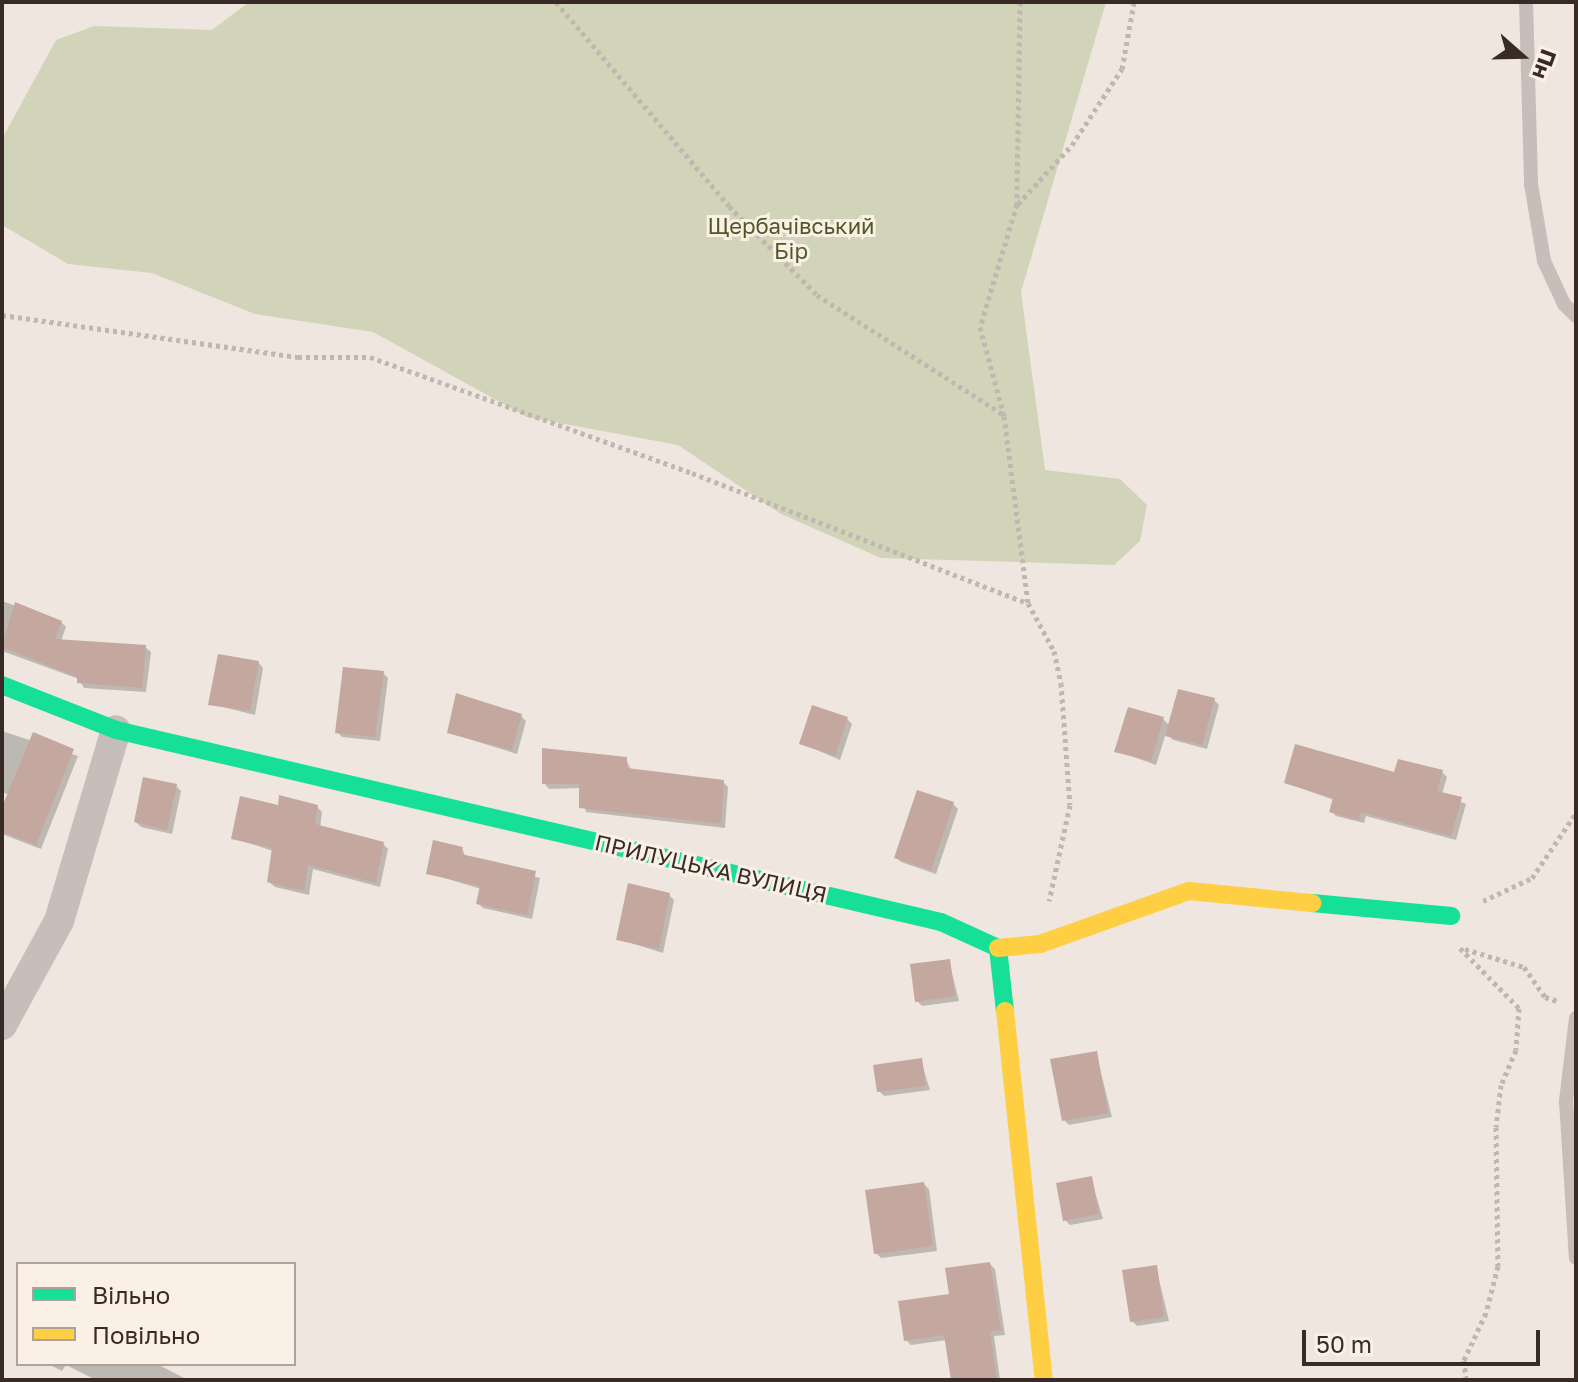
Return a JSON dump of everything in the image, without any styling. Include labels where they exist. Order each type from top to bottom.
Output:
[{"type":"street","name":"ПРИЛУЦЬКА ВУЛИЦЯ","points":[[2,685],[116,730],[941,922],[998,948]]},
{"type":"street","points":[[2,1025],[59,921],[116,730]]},
{"type":"street","points":[[1044,1380],[998,948],[1040,944],[1189,891],[1451,916]]},
{"type":"lane","points":[[1526,2],[1531,184],[1544,261],[1564,304],[1576,316]]},
{"type":"lane","points":[[1576,1018],[1566,1101],[1576,1258]]},
{"type":"path","points":[[556,2],[729,206],[817,295],[1004,416]]},
{"type":"path","points":[[1020,2],[1017,204],[980,327],[1004,416],[1028,603],[1054,651],[1061,683],[1070,805],[1040,944]]},
{"type":"path","points":[[1017,204],[1072,145],[1122,69],[1134,2]]},
{"type":"path","points":[[2,315],[298,357],[370,357],[692,473],[1028,603]]},
{"type":"path","points":[[1466,1380],[1464,1360],[1486,1313],[1498,1266],[1496,1127],[1501,1085],[1516,1050],[1519,1008],[1460,947],[1451,916],[1532,878],[1576,813]]},
{"type":"path","points":[[1460,947],[1524,967],[1545,997],[1566,1005]]},
{"type":"green space","name":"Щербачівський Бір","points":[[249,2],[1106,2],[1021,292],[1045,470],[1120,479],[1147,505],[1140,541],[1114,565],[881,558],[781,514],[678,445],[527,417],[373,332],[255,314],[152,273],[68,264],[2,225],[2,139],[56,40],[94,26],[212,30]]},
{"type":"building","points":[[15,602],[62,621],[55,639],[146,645],[142,688],[77,683],[77,677],[2,647]]},
{"type":"building","points":[[218,654],[259,661],[250,711],[208,705]]},
{"type":"building","points":[[343,667],[384,671],[375,737],[335,733]]},
{"type":"building","points":[[1178,689],[1215,698],[1202,745],[1165,736]]},
{"type":"building","points":[[456,693],[522,714],[512,750],[447,733]]},
{"type":"building","points":[[812,705],[848,717],[835,756],[799,744]]},
{"type":"building","points":[[1128,707],[1164,717],[1151,761],[1114,752]]},
{"type":"building","points":[[33,732],[74,749],[36,845],[2,832],[2,807]]},
{"type":"building","points":[[1295,744],[1394,772],[1398,759],[1443,770],[1437,791],[1462,797],[1451,836],[1361,812],[1359,820],[1329,812],[1333,798],[1284,783]]},
{"type":"building","points":[[542,748],[627,757],[627,768],[724,780],[721,824],[579,808],[579,784],[542,784]]},
{"type":"building","points":[[143,777],[177,784],[167,830],[134,822]]},
{"type":"building","points":[[917,790],[954,802],[931,870],[894,858]]},
{"type":"building","points":[[279,795],[318,805],[315,824],[384,842],[376,883],[308,865],[304,891],[267,882],[272,848],[231,839],[240,796],[278,805]]},
{"type":"building","points":[[433,840],[463,847],[461,854],[536,871],[527,915],[476,904],[480,886],[426,874]]},
{"type":"building","points":[[628,883],[670,893],[659,949],[616,940]]},
{"type":"building","points":[[950,959],[955,996],[915,1002],[910,964]]},
{"type":"building","points":[[1097,1051],[1108,1113],[1062,1121],[1050,1059]]},
{"type":"building","points":[[922,1058],[926,1086],[877,1092],[873,1065]]},
{"type":"building","points":[[1092,1176],[1099,1214],[1063,1221],[1056,1183]]},
{"type":"building","points":[[924,1182],[933,1246],[874,1254],[865,1190]]},
{"type":"building","points":[[990,1262],[1001,1330],[990,1331],[997,1380],[951,1380],[944,1335],[904,1341],[898,1301],[949,1294],[945,1268]]},
{"type":"building","points":[[1157,1265],[1164,1317],[1130,1322],[1122,1270]]},
{"type":"traffic: fast","points":[[2,685],[116,730],[941,922],[998,948],[1005,1011]]},
{"type":"traffic: fast","points":[[1312,903],[1451,916]]},
{"type":"traffic: slow","points":[[998,948],[1040,944],[1189,891],[1312,903]]},
{"type":"traffic: slow","points":[[1005,1011],[1044,1380]]}]
